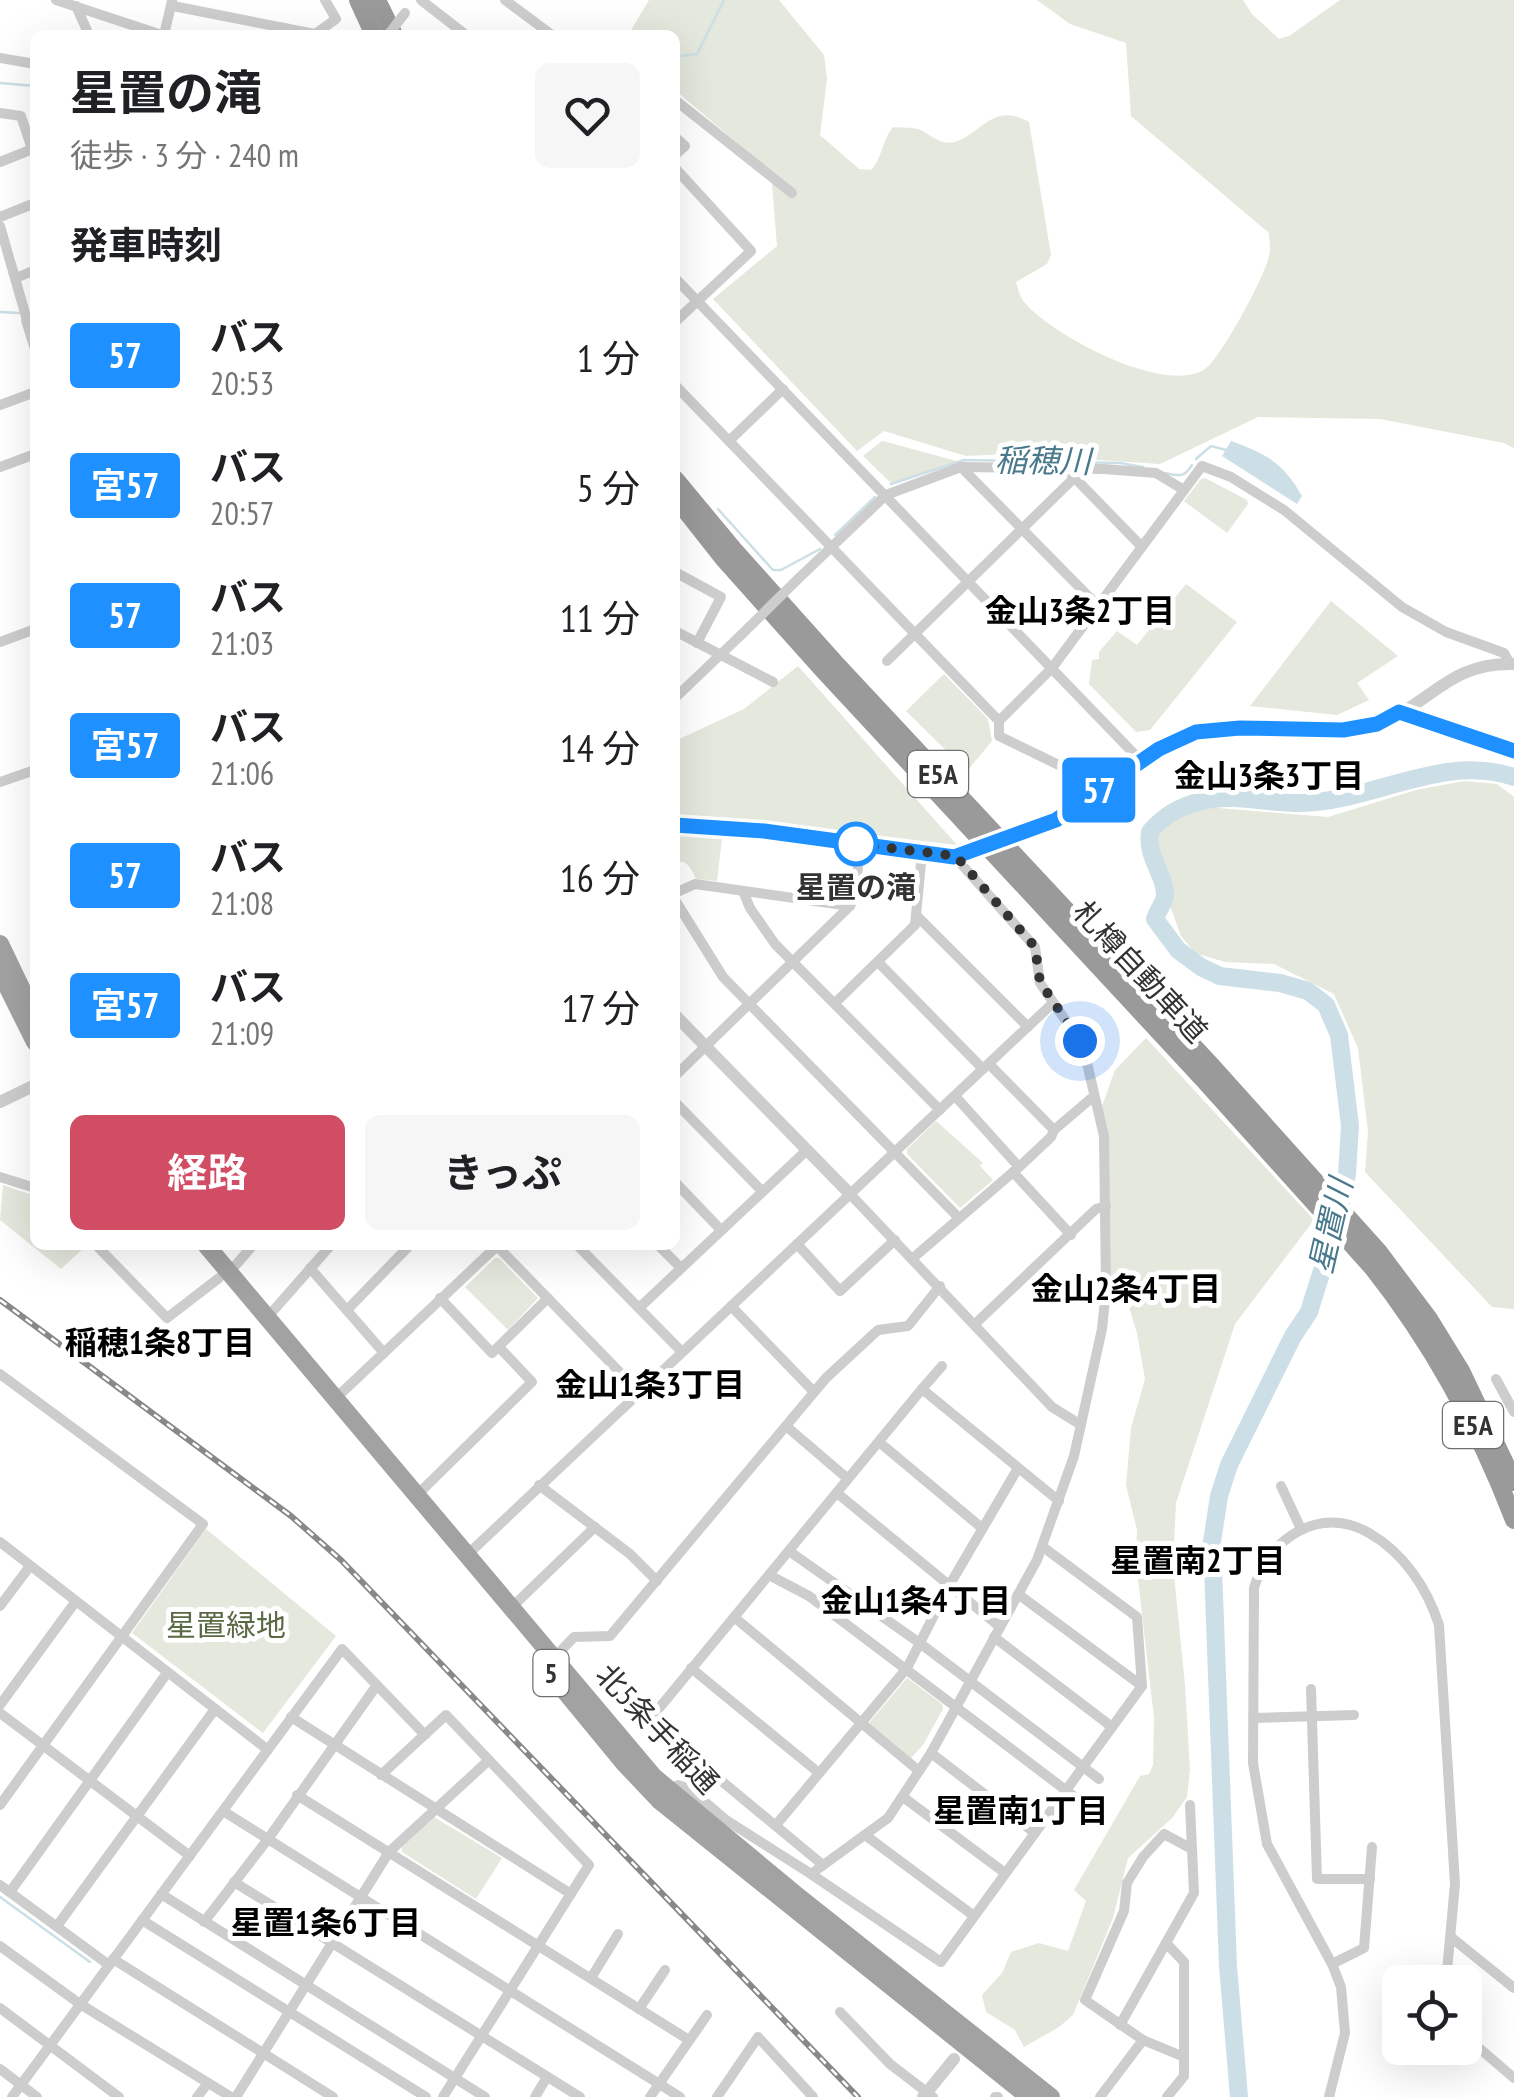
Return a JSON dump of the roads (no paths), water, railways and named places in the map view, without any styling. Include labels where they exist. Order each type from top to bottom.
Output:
[{"type":"highway","points":[[358,0],[372,30]]},
{"type":"highway","points":[[377,0],[389,30]]},
{"type":"highway","name":"札樽自動車道","points":[[680,484],[734,550],[1206,1072]]},
{"type":"highway","name":"札樽自動車道","points":[[680,503],[824,671],[1358,1228],[1482,1412],[1514,1482]]},
{"type":"highway","points":[[0,944],[30,1007]]},
{"type":"highway","points":[[0,972],[30,1032]]},
{"type":"highway","name":"北5条手稲通","points":[[196,1250],[266,1318],[554,1658],[664,1796]]},
{"type":"highway","name":"北5条手稲通","points":[[209,1250],[224,1276],[624,1763],[1029,2097]]},
{"type":"highway","name":"札樽自動車道","points":[[1425,1327],[1477,1432],[1514,1520]]},
{"type":"highway","name":"北5条手稲通","points":[[964,2047],[1051,2097]]},
{"type":"street","points":[[56,0],[76,3],[149,30]]},
{"type":"street","points":[[320,30],[336,20],[324,0]]},
{"type":"street","points":[[394,30],[420,0],[456,30]]},
{"type":"street","points":[[506,0],[545,30]]},
{"type":"street","points":[[76,3],[87,30]]},
{"type":"street","points":[[164,30],[172,3],[296,30]]},
{"type":"street","points":[[0,58],[30,63]]},
{"type":"street","points":[[680,104],[792,193]]},
{"type":"street","points":[[0,113],[21,116],[30,139]]},
{"type":"street","points":[[0,162],[30,151]]},
{"type":"street","points":[[680,173],[751,250],[680,317]]},
{"type":"street","points":[[0,217],[30,206]]},
{"type":"street","points":[[0,226],[30,325]]},
{"type":"street","points":[[16,278],[30,272]]},
{"type":"street","points":[[680,283],[1141,761]]},
{"type":"street","points":[[729,441],[783,389]]},
{"type":"street","points":[[680,390],[998,720],[999,736],[1104,786]]},
{"type":"street","points":[[0,404],[30,394]]},
{"type":"street","points":[[0,467],[30,456]]},
{"type":"street","points":[[998,720],[1052,668],[1202,466],[1231,477],[1284,510],[1402,607],[1446,632],[1504,653],[1512,664]]},
{"type":"street","points":[[961,467],[1098,606]]},
{"type":"street","points":[[680,693],[886,495],[961,467],[1071,474],[1156,473],[1184,490]]},
{"type":"street","points":[[887,661],[1024,530],[1071,474]]},
{"type":"street","points":[[1071,474],[1142,547]]},
{"type":"street","points":[[680,575],[721,596],[697,643]]},
{"type":"street","points":[[0,642],[30,631]]},
{"type":"street","points":[[680,634],[773,682]]},
{"type":"street","points":[[680,826],[764,831],[960,856],[1056,820],[1159,749],[1196,732],[1240,728],[1343,730],[1377,724],[1470,669],[1512,664]]},
{"type":"street","points":[[0,782],[30,772]]},
{"type":"street","points":[[680,1071],[850,906],[861,844]]},
{"type":"street","points":[[835,1003],[915,926],[922,852]]},
{"type":"street","points":[[810,1874],[888,1818],[971,1682],[1043,1547],[1080,1425],[1102,1329],[1106,1290],[1104,1136],[1084,1046],[1040,982],[1035,947],[960,856]]},
{"type":"street","points":[[680,890],[695,884],[850,906]]},
{"type":"street","points":[[744,891],[750,908],[775,944],[940,1110]]},
{"type":"street","points":[[680,908],[724,977],[958,1217]]},
{"type":"street","points":[[916,916],[1028,1027]]},
{"type":"street","points":[[878,962],[1054,1130]]},
{"type":"street","points":[[465,1556],[1052,1003]]},
{"type":"street","points":[[680,1021],[940,1286],[1052,1407],[1080,1425]]},
{"type":"street","points":[[0,1102],[30,1087]]},
{"type":"street","points":[[954,1096],[1071,1235]]},
{"type":"street","points":[[912,1258],[1016,1170],[1094,1096]]},
{"type":"street","points":[[680,1107],[762,1191]]},
{"type":"street","points":[[640,1308],[806,1150]]},
{"type":"street","points":[[0,1177],[30,1186]]},
{"type":"street","points":[[680,1187],[721,1230]]},
{"type":"street","points":[[975,1324],[1096,1210],[1106,1206]]},
{"type":"street","points":[[797,1244],[840,1291],[895,1240]]},
{"type":"street","points":[[101,1250],[167,1318],[224,1276],[248,1250]]},
{"type":"street","points":[[266,1318],[326,1250]]},
{"type":"street","points":[[348,1310],[405,1250]]},
{"type":"street","points":[[334,1400],[492,1250]]},
{"type":"street","points":[[502,1250],[638,1391]]},
{"type":"street","points":[[582,1250],[682,1352]]},
{"type":"street","points":[[663,1250],[681,1268]]},
{"type":"street","points":[[310,1268],[384,1353]]},
{"type":"street","points":[[554,1658],[574,1637],[610,1636],[814,1392],[878,1330],[908,1326],[940,1286]]},
{"type":"street","points":[[440,1298],[492,1353],[548,1298]]},
{"type":"street","points":[[731,1306],[814,1392]]},
{"type":"street","points":[[415,1496],[532,1382],[499,1347]]},
{"type":"street","points":[[823,1865],[650,1718],[942,1366]]},
{"type":"street","points":[[0,1374],[203,1524],[0,1805]]},
{"type":"street","points":[[1496,1379],[1514,1412]]},
{"type":"street","points":[[922,1389],[1059,1500]]},
{"type":"street","points":[[786,1426],[848,1479]]},
{"type":"street","points":[[879,1442],[982,1528]]},
{"type":"street","points":[[776,1825],[907,1668],[949,1586],[1018,1468]]},
{"type":"street","points":[[539,1484],[630,1554],[657,1581]]},
{"type":"street","points":[[1281,1486],[1301,1529]]},
{"type":"street","points":[[837,1493],[1112,1727]]},
{"type":"street","points":[[1329,2097],[1344,2033],[1342,1988],[1267,1844],[1253,1763],[1254,1588],[1272,1550],[1301,1529],[1337,1523],[1372,1534],[1406,1564],[1431,1598],[1440,1625],[1455,1884],[1448,1965]]},
{"type":"street","points":[[510,1610],[595,1527]]},
{"type":"street","points":[[0,1542],[268,1750]]},
{"type":"street","points":[[664,1796],[678,1785],[690,1789],[726,1820],[941,1962],[1142,1686],[1136,1617],[1043,1547]]},
{"type":"street","points":[[789,1551],[1098,1779]]},
{"type":"street","points":[[0,1606],[30,1566]]},
{"type":"street","points":[[769,1575],[810,1596],[1084,1804]]},
{"type":"street","points":[[1018,1594],[1142,1686]]},
{"type":"street","points":[[76,1602],[0,1709],[190,1856]]},
{"type":"street","points":[[734,1616],[918,1771]]},
{"type":"street","points":[[12,2097],[342,1649],[425,1735]]},
{"type":"street","points":[[692,1668],[820,1773]]},
{"type":"street","points":[[167,1673],[5,1889],[111,1962],[333,2097]]},
{"type":"street","points":[[204,1922],[377,1685]]},
{"type":"street","points":[[1311,1689],[1317,1878],[1370,1879]]},
{"type":"street","points":[[56,1926],[216,1709]]},
{"type":"street","points":[[1254,1718],[1354,1714]]},
{"type":"street","points":[[381,1775],[446,1716],[589,1865],[443,2097]]},
{"type":"street","points":[[292,1718],[571,1894]]},
{"type":"street","points":[[931,1752],[1035,1833]]},
{"type":"street","points":[[0,1946],[80,2004],[234,2097],[389,1852],[489,1760]]},
{"type":"street","points":[[297,1795],[689,2040]]},
{"type":"street","points":[[903,1797],[1006,1873]]},
{"type":"street","points":[[1120,2025],[1194,1893],[1190,1805]]},
{"type":"street","points":[[223,1811],[680,2097]]},
{"type":"street","points":[[1184,2057],[1143,2040],[1085,2000],[1124,1910],[1128,1883],[1143,1857],[1164,1834],[1190,1848]]},
{"type":"street","points":[[866,1835],[974,1916]]},
{"type":"street","points":[[1332,1964],[1364,1948],[1372,1847]]},
{"type":"street","points":[[234,1882],[580,2097]]},
{"type":"street","points":[[162,1894],[485,2097]]},
{"type":"street","points":[[142,1920],[426,2097]]},
{"type":"street","points":[[591,1978],[618,1934]]},
{"type":"street","points":[[1452,1938],[1514,1988]]},
{"type":"street","points":[[1166,1943],[1184,1962],[1184,2076],[1168,2097]]},
{"type":"street","points":[[639,2008],[665,1970]]},
{"type":"street","points":[[0,2008],[119,2097]]},
{"type":"street","points":[[840,2012],[890,2064],[933,2097]]},
{"type":"street","points":[[650,2097],[707,2015]]},
{"type":"street","points":[[717,2097],[758,2037],[813,2097]]},
{"type":"street","points":[[1100,2097],[1143,2040]]},
{"type":"street","points":[[923,2097],[964,2047]]},
{"type":"street","points":[[1482,2051],[1514,2078]]},
{"type":"street","points":[[0,2069],[38,2097]]},
{"type":"street","points":[[535,2097],[548,2077]]},
{"type":"street","points":[[198,2097],[208,2083]]},
{"type":"waterway","points":[[680,56],[697,54],[724,0]]},
{"type":"waterway","points":[[0,83],[30,86]]},
{"type":"waterway","name":"稲穂川","points":[[0,312],[19,313]]},
{"type":"waterway","name":"稲穂川","points":[[1196,459],[1211,446],[1226,450]]},
{"type":"waterway","name":"稲穂川","points":[[891,484],[964,460],[1120,463],[1143,467]]},
{"type":"waterway","name":"稲穂川","points":[[1165,473],[1181,475],[1192,465]]},
{"type":"waterway","name":"稲穂川","points":[[835,535],[875,497]]},
{"type":"waterway","name":"稲穂川","points":[[718,509],[773,570],[781,570],[820,549]]},
{"type":"waterway","name":"星置川","points":[[1239,2097],[1228,1966],[1212,1542],[1219,1496],[1229,1465],[1293,1336],[1309,1312],[1337,1222],[1347,1174],[1350,1126],[1339,1035],[1326,1005],[1308,991],[1280,983],[1220,976],[1178,950],[1155,919],[1165,896],[1151,850],[1150,832],[1180,809],[1214,799],[1302,803],[1356,795],[1435,774],[1487,771],[1514,777]]},
{"type":"waterway","points":[[0,1897],[90,1962]]},
{"type":"railway","points":[[0,1300],[291,1516],[341,1560],[858,2097]]},
{"type":"place","name":"星置の滝","points":[[856,844]]},
{"type":"district","name":"金山3条2丁目","points":[[1080,611]]},
{"type":"district","name":"金山3条3丁目","points":[[1269,776]]},
{"type":"district","name":"金山2条4丁目","points":[[1126,1289]]},
{"type":"district","name":"稲穂1条8丁目","points":[[160,1343]]},
{"type":"district","name":"金山1条3丁目","points":[[650,1385]]},
{"type":"district","name":"星置南2丁目","points":[[1198,1561]]},
{"type":"district","name":"金山1条4丁目","points":[[916,1601]]},
{"type":"district","name":"星置南1丁目","points":[[1021,1811]]},
{"type":"district","name":"星置1条6丁目","points":[[326,1923]]},
{"type":"park label","name":"星置緑地","points":[[226,1626]]}]
